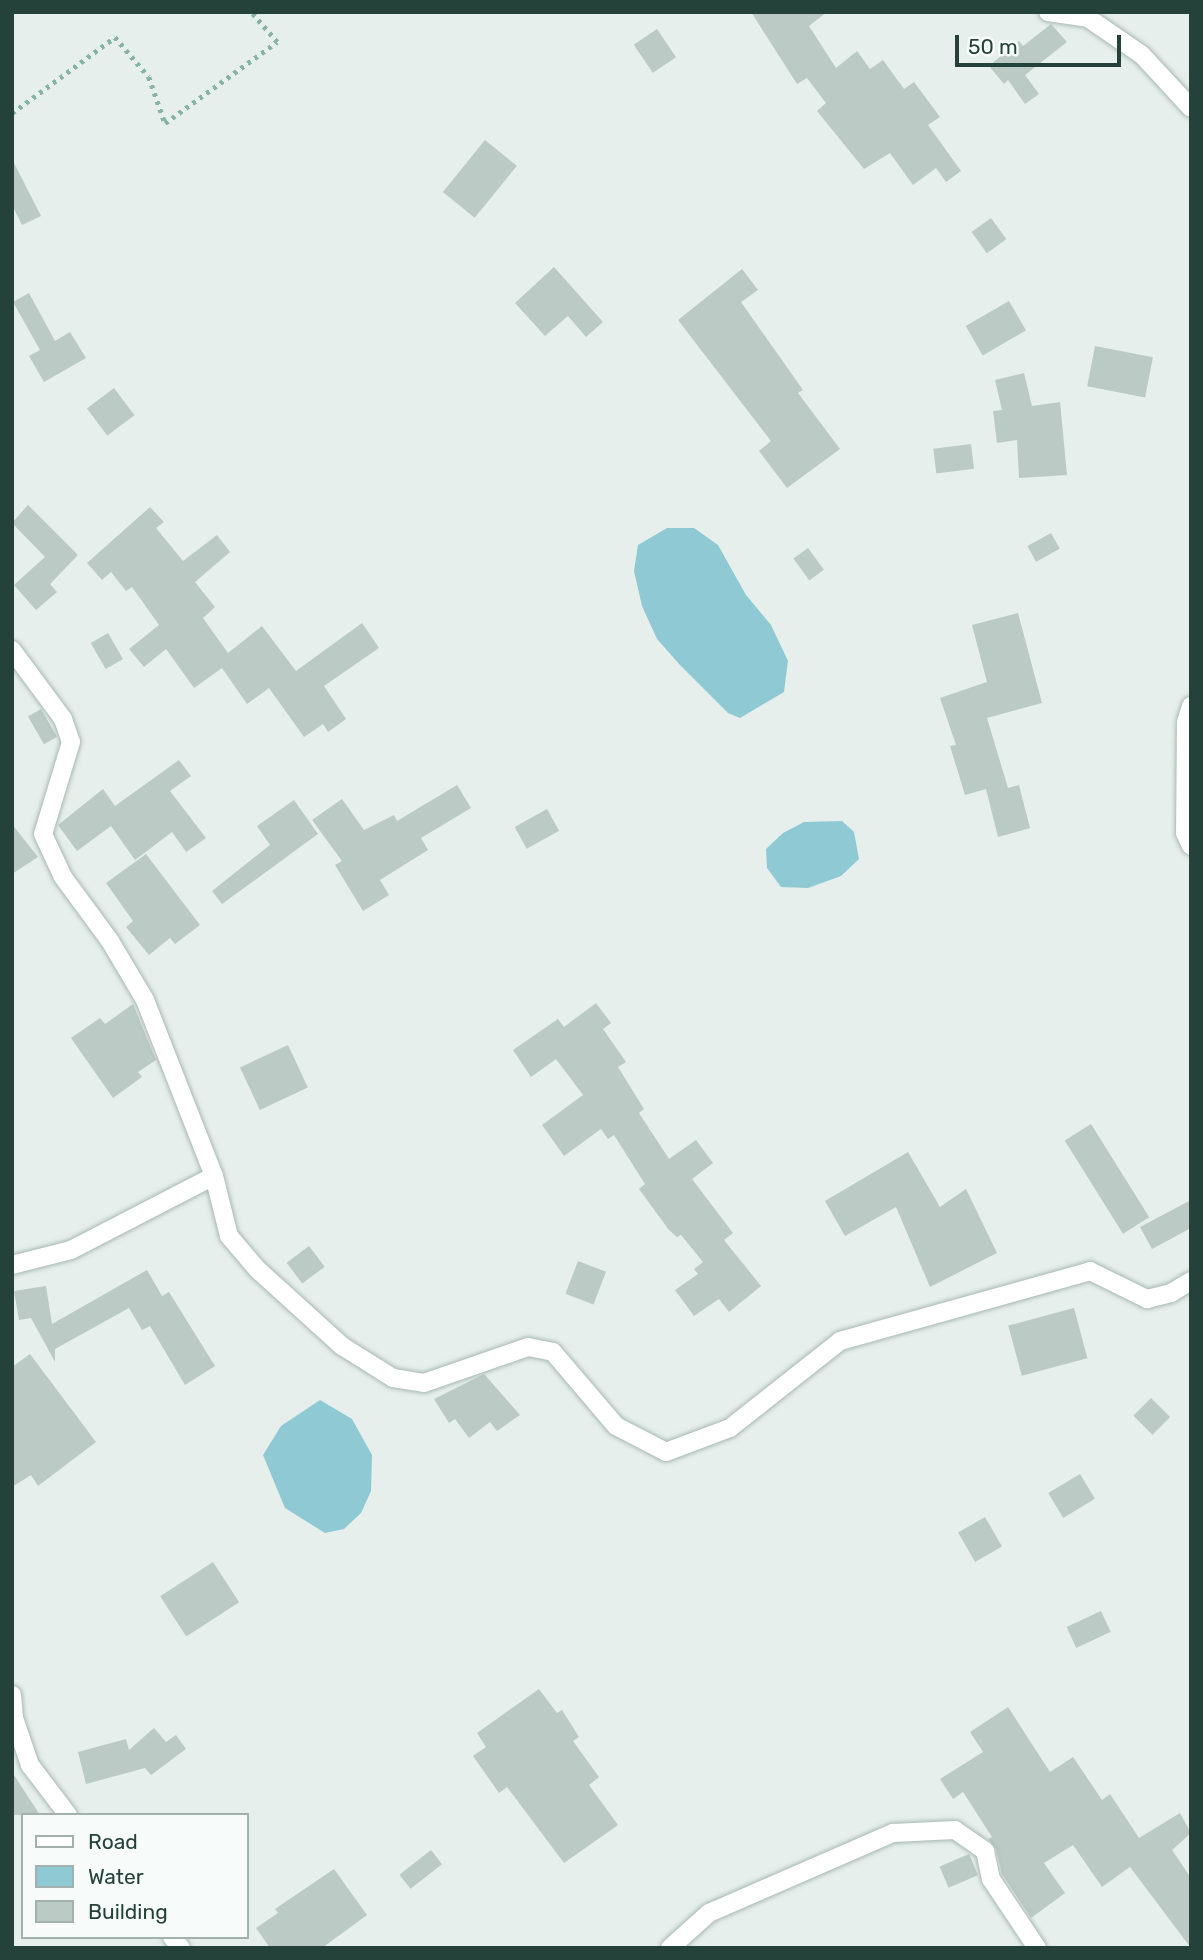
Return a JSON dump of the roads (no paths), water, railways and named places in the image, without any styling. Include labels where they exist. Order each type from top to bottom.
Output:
[{"type":"street","points":[[1048,12],[1088,18],[1142,55],[1191,108]]},
{"type":"street","points":[[12,650],[63,719],[71,742],[43,834],[63,877],[110,941],[145,1000],[214,1176],[229,1236],[257,1269],[342,1346],[393,1378],[425,1383],[528,1347],[553,1352],[617,1426],[666,1452],[730,1428],[840,1341],[1090,1271],[1147,1299],[1171,1293],[1191,1281]]},
{"type":"street","points":[[1191,706],[1186,722],[1185,833],[1191,846]]},
{"type":"street","points":[[12,1265],[71,1250],[214,1176]]},
{"type":"street","points":[[12,1695],[14,1718],[30,1765],[66,1813]]},
{"type":"street","points":[[670,1948],[709,1913],[893,1833],[955,1830],[985,1851],[991,1880],[1037,1948]]},
{"type":"water","points":[[667,528],[694,528],[718,545],[746,595],[771,625],[788,661],[784,692],[740,718],[728,713],[657,639],[642,606],[634,571],[638,545]]},
{"type":"water","points":[[842,821],[854,832],[859,859],[841,876],[808,888],[781,887],[767,868],[766,849],[783,833],[804,822]]},
{"type":"water","points":[[320,1400],[352,1419],[372,1455],[371,1491],[361,1513],[344,1529],[325,1533],[285,1508],[263,1455],[281,1426]]}]
